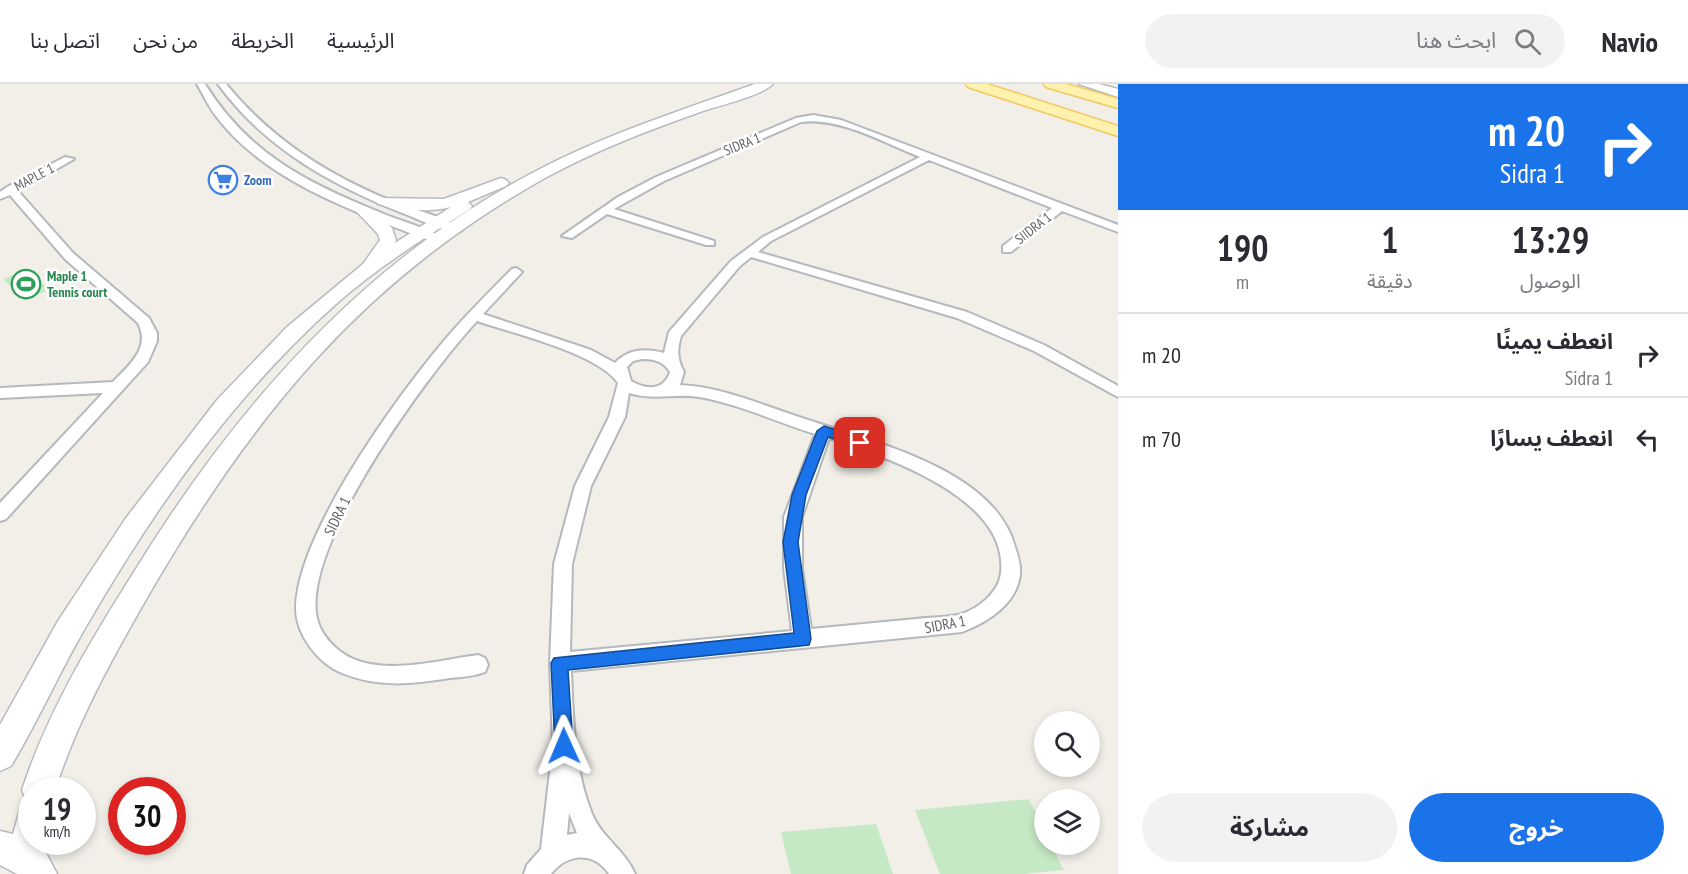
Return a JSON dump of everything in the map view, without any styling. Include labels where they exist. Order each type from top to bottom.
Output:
[{"type":"main road","points":[[973,84],[1118,131]]},
{"type":"main road","points":[[999,84],[1118,123]]},
{"type":"main road","points":[[1014,84],[1118,116]]},
{"type":"main road","points":[[1051,84],[1118,104]]},
{"type":"street","points":[[201,84],[220,115],[252,146],[298,178],[364,211],[436,233]]},
{"type":"street","points":[[222,84],[245,114],[277,143],[322,172],[384,201],[436,233]]},
{"type":"street","points":[[384,201],[423,207],[443,206],[501,183],[583,140],[736,84]]},
{"type":"street","points":[[0,755],[16,731],[63,641],[108,566],[157,495],[246,384],[288,340],[368,269],[574,158],[767,84]]},
{"type":"street","points":[[1085,84],[1118,93]]},
{"type":"street","name":"SIDRA 1","points":[[568,236],[605,210],[679,170],[805,118],[822,118],[838,122],[1118,228]]},
{"type":"street","points":[[553,853],[564,746],[560,663],[563,564],[583,486],[617,417],[620,366],[674,335],[723,276],[767,239],[927,157]]},
{"type":"street","name":"MAPLE 1","points":[[6,193],[69,159]]},
{"type":"street","points":[[44,777],[77,696],[157,555],[197,495],[288,376],[328,332],[436,233],[501,183]]},
{"type":"street","points":[[0,514],[136,369],[148,350],[150,341],[148,327],[69,256],[6,193]]},
{"type":"street","name":"SIIDRA 1","points":[[1007,249],[1060,207]]},
{"type":"street","points":[[605,210],[710,243]]},
{"type":"street","points":[[364,211],[386,232],[388,240],[368,269]]},
{"type":"street","points":[[749,253],[962,315],[1039,348],[1118,392]]},
{"type":"street","name":"SIDRA 1","points":[[478,665],[396,673],[369,672],[344,664],[324,650],[312,632],[306,610],[310,578],[355,480],[402,404],[448,344],[516,272]]},
{"type":"street","points":[[474,316],[586,353],[659,356],[713,394]]},
{"type":"street","points":[[667,389],[677,378],[670,348],[674,335]]},
{"type":"street","points":[[586,353],[621,378],[632,389],[651,393]]},
{"type":"street","points":[[0,393],[118,387]]},
{"type":"street","points":[[617,417],[651,393],[667,389],[713,394]]},
{"type":"street","name":"SIDRA 1","points":[[560,663],[962,623],[986,612],[1002,596],[1011,576],[1009,552],[998,528],[981,506],[962,490],[906,459],[713,394]]},
{"type":"street","points":[[803,639],[793,568],[793,517],[824,431]]},
{"type":"street","points":[[564,746],[582,820],[602,849],[618,864],[623,874]]},
{"type":"street","points":[[536,874],[553,853],[577,845],[602,849]]},
{"type":"green space","name":"Maple 1 Tennis court","points":[[28,269],[49,290],[24,300],[3,279]]},
{"type":"green space","points":[[1029,799],[1034,809],[1034,855],[1056,855],[1064,870],[1023,874],[940,874],[915,810]]},
{"type":"green space","points":[[876,824],[893,874],[791,874],[781,832]]},
{"type":"place","name":"Zoom","points":[[223,180]]},
{"type":"place","name":"Maple 1 Tennis court","points":[[26,284]]},
{"type":"route","points":[[564,746],[560,663],[582,663],[803,639],[791,542],[793,517],[799,495],[824,431],[860,443]]}]
